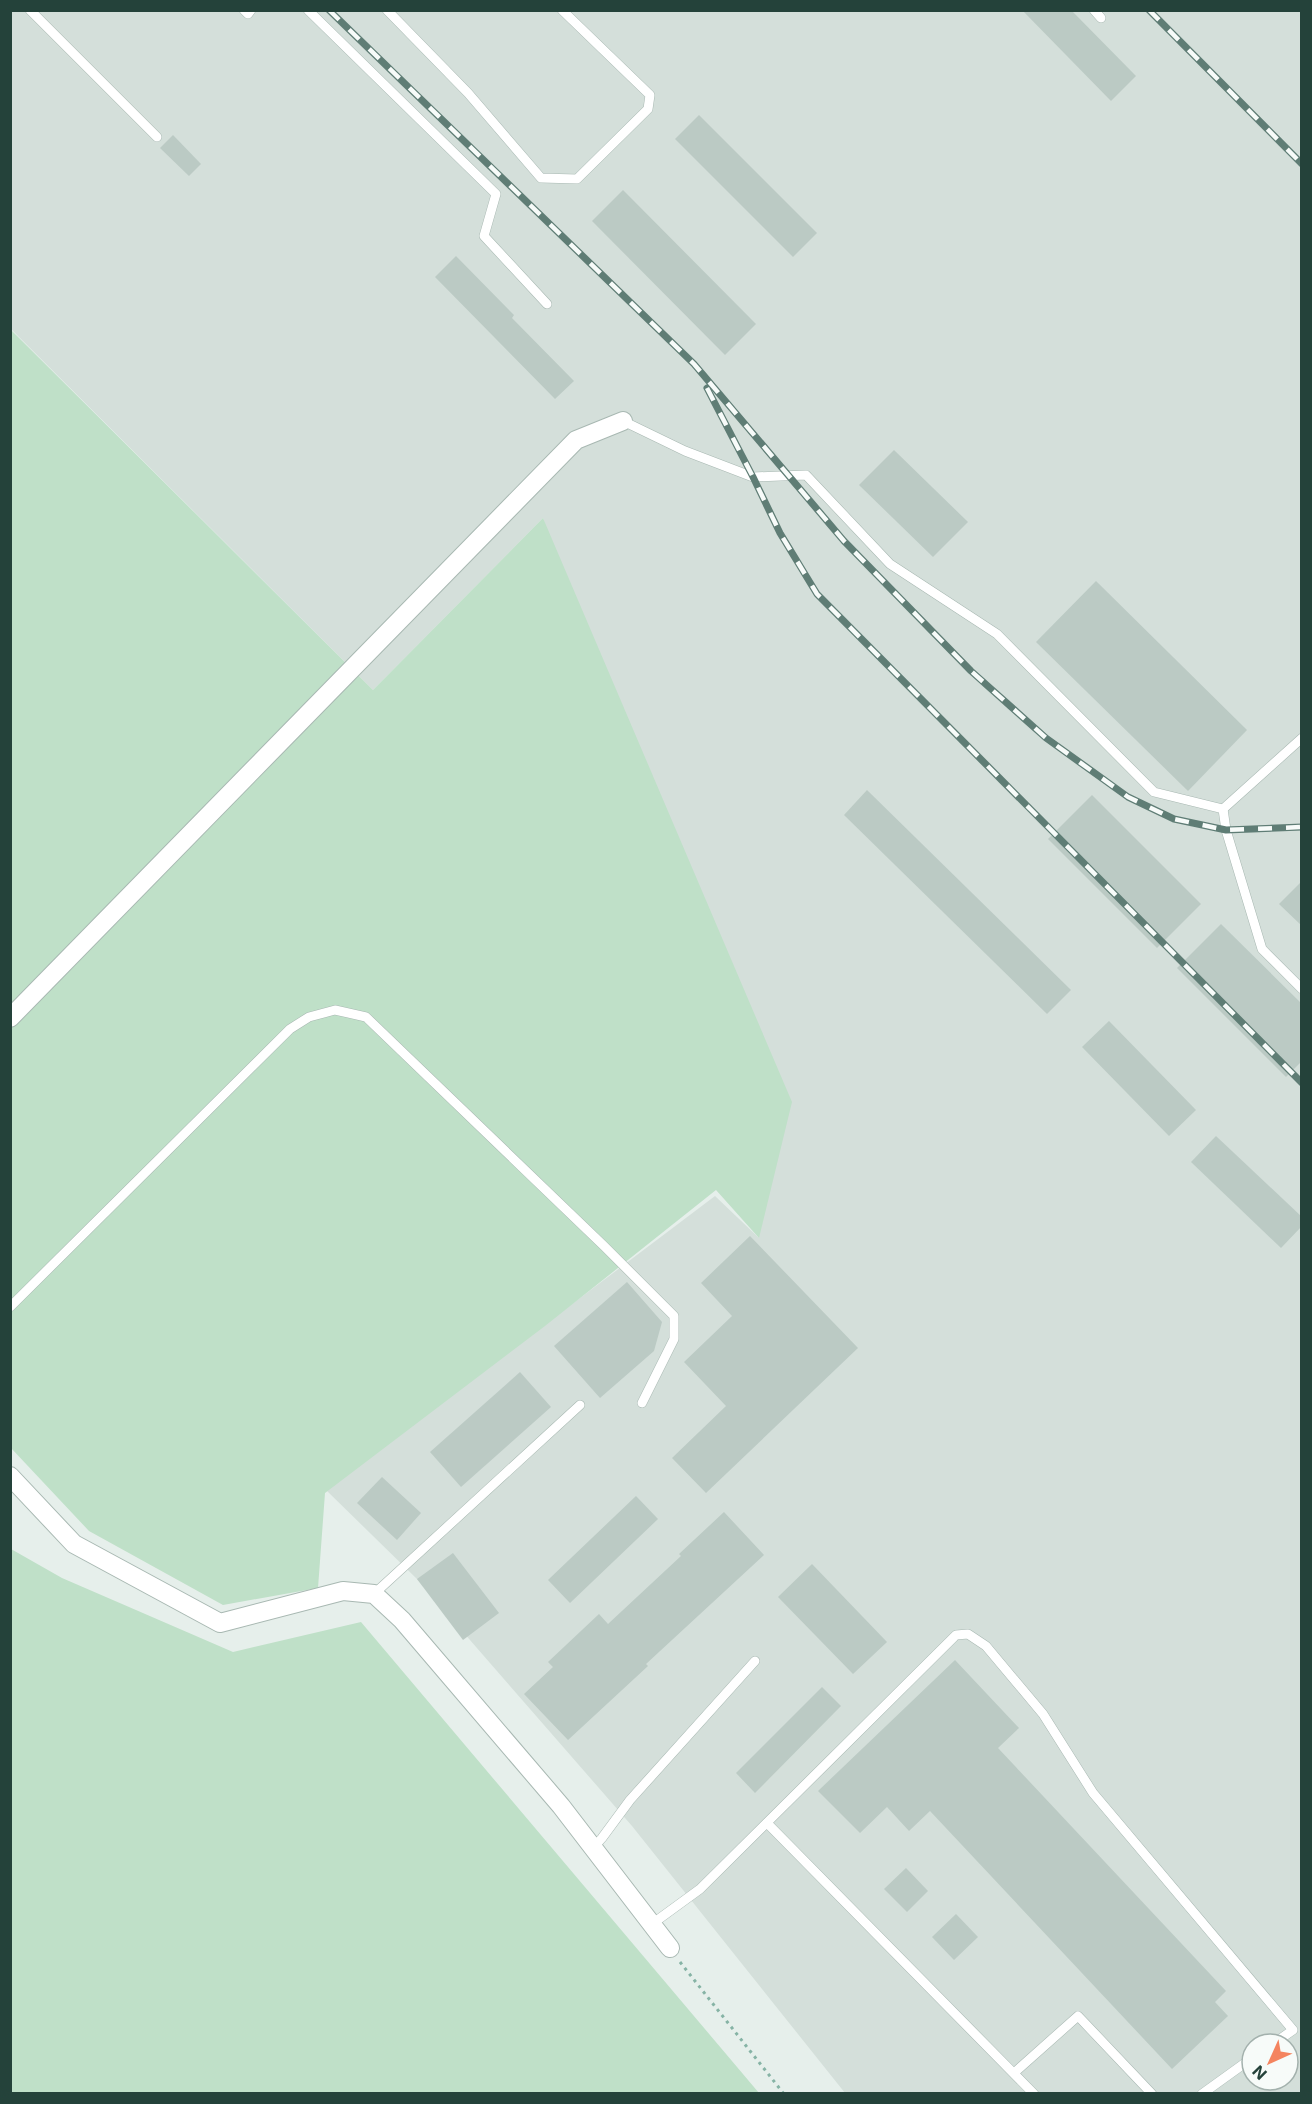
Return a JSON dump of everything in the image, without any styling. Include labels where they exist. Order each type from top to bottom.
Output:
[{"type":"street","points":[[10,1018],[576,440],[623,421]]},
{"type":"street","points":[[10,1476],[74,1544],[220,1623],[343,1591],[374,1594],[410,1629],[561,1806],[670,1948]]},
{"type":"lane","points":[[30,10],[157,137]]},
{"type":"lane","points":[[244,10],[248,14],[251,10]]},
{"type":"lane","points":[[308,10],[496,194],[484,236],[547,304]]},
{"type":"lane","points":[[387,10],[468,93],[542,178],[577,179],[648,109],[650,95],[562,10]]},
{"type":"lane","points":[[623,421],[686,452],[753,477],[806,475],[890,564],[997,634],[1154,792],[1223,809]]},
{"type":"lane","points":[[1223,809],[1302,738]]},
{"type":"lane","points":[[1223,809],[1226,830],[1262,950],[1302,988]]},
{"type":"lane","points":[[10,1307],[290,1029],[309,1017],[335,1010],[366,1017],[674,1316],[674,1339],[642,1403]]},
{"type":"lane","points":[[374,1594],[580,1405]]},
{"type":"lane","points":[[652,1924],[700,1889],[956,1635],[968,1634],[986,1646],[1043,1714],[1093,1794],[1293,2030],[1290,2032]]},
{"type":"lane","points":[[593,1848],[630,1800],[755,1661]]},
{"type":"lane","points":[[767,1822],[1034,2094]]},
{"type":"lane","points":[[1014,2073],[1078,2016],[1152,2094]]},
{"type":"lane","points":[[1202,2094],[1240,2067]]},
{"type":"path","points":[[670,1948],[784,2094]]},
{"type":"shaded area","points":[[10,11],[1301,11],[1301,2093],[845,2093],[632,1826],[416,1578],[326,1490],[715,1196],[759,1238],[543,518],[373,690],[11,329]]},
{"type":"green space","points":[[10,329],[373,690],[543,518],[792,1102],[759,1238],[716,1190],[545,1326],[325,1493],[318,1588],[223,1605],[89,1531],[11,1448]]},
{"type":"green space","points":[[11,1549],[62,1578],[233,1652],[361,1622],[759,2093],[11,2093]]},
{"type":"building","points":[[1022,10],[1071,10],[1136,76],[1111,101]]},
{"type":"building","points":[[699,115],[817,233],[793,257],[675,139]]},
{"type":"building","points":[[173,135],[201,164],[189,176],[160,148]]},
{"type":"building","points":[[623,190],[756,324],[725,355],[592,221]]},
{"type":"building","points":[[456,256],[514,315],[512,318],[574,381],[555,399],[435,277]]},
{"type":"building","points":[[894,450],[968,522],[933,557],[859,485]]},
{"type":"building","points":[[1096,581],[1247,730],[1188,791],[1036,642]]},
{"type":"building","points":[[867,790],[1071,990],[1047,1014],[844,815]]},
{"type":"building","points":[[1092,795],[1201,904],[1157,948],[1048,839]]},
{"type":"building","points":[[1302,881],[1302,926],[1279,904]]},
{"type":"building","points":[[1221,924],[1302,1004],[1302,1061],[1286,1077],[1177,968]]},
{"type":"building","points":[[1109,1021],[1196,1110],[1169,1136],[1082,1047]]},
{"type":"building","points":[[1216,1136],[1302,1217],[1302,1226],[1281,1248],[1191,1162]]},
{"type":"building","points":[[750,1236],[858,1348],[706,1493],[672,1458],[726,1406],[684,1362],[732,1316],[701,1283]]},
{"type":"building","points":[[627,1282],[662,1322],[654,1351],[600,1398],[554,1346]]},
{"type":"building","points":[[520,1372],[551,1407],[461,1487],[430,1452]]},
{"type":"building","points":[[382,1477],[421,1513],[397,1540],[357,1503]]},
{"type":"building","points":[[636,1496],[658,1519],[570,1603],[548,1580]]},
{"type":"building","points":[[724,1512],[764,1555],[568,1740],[524,1694],[553,1667],[548,1662],[599,1614],[608,1624]]},
{"type":"building","points":[[453,1553],[499,1613],[463,1640],[417,1579]]},
{"type":"building","points":[[812,1564],[887,1642],[853,1674],[778,1597]]},
{"type":"building","points":[[955,1660],[1019,1728],[998,1748],[1226,1991],[1215,2002],[1228,2016],[1172,2069],[930,1811],[909,1831],[887,1807],[860,1833],[818,1791]]},
{"type":"building","points":[[822,1687],[841,1706],[755,1793],[736,1773]]},
{"type":"building","points":[[906,1868],[928,1891],[907,1912],[884,1889]]},
{"type":"building","points":[[956,1914],[978,1937],[954,1960],[932,1937]]},
{"type":"railway","points":[[329,10],[694,364],[844,541],[971,671],[1046,738],[1128,797],[1174,819],[1226,830],[1302,827]]},
{"type":"railway","points":[[1149,10],[1302,164]]},
{"type":"railway","points":[[707,388],[780,533],[817,594],[1302,1083]]}]
